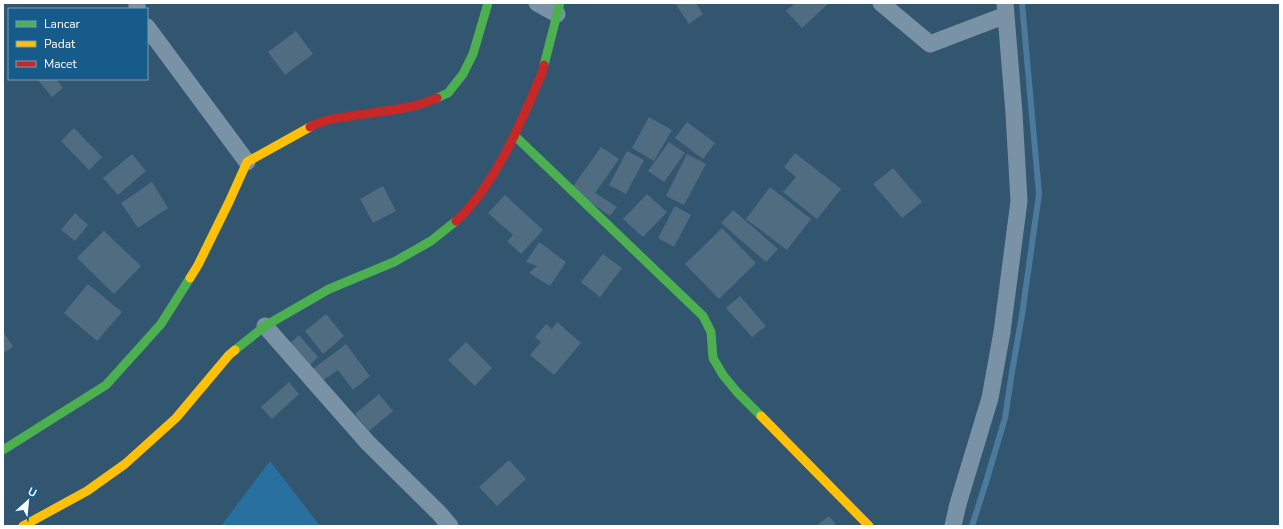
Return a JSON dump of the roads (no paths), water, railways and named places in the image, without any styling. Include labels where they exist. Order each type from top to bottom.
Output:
[{"type":"street","points":[[3,450],[106,385],[161,324],[198,265],[247,162],[322,122],[362,114],[408,108],[429,102],[448,93],[463,74],[473,54],[488,3]]},
{"type":"street","points":[[881,3],[932,44],[1006,9],[1019,201],[1002,332],[990,398],[958,504],[953,526]]},
{"type":"street","points":[[23,526],[87,491],[125,464],[176,418],[229,355],[265,326],[329,289],[394,262],[431,242],[465,214],[493,176],[515,136],[542,73],[550,7]]},
{"type":"street","points":[[148,28],[247,162]]},
{"type":"street","points":[[515,136],[703,316],[710,332],[713,358],[737,392],[868,526]]},
{"type":"street","points":[[265,326],[368,443],[439,513],[450,526]]},
{"type":"waterway","points":[[972,526],[1005,418],[1022,315],[1039,194],[1022,3]]}]
